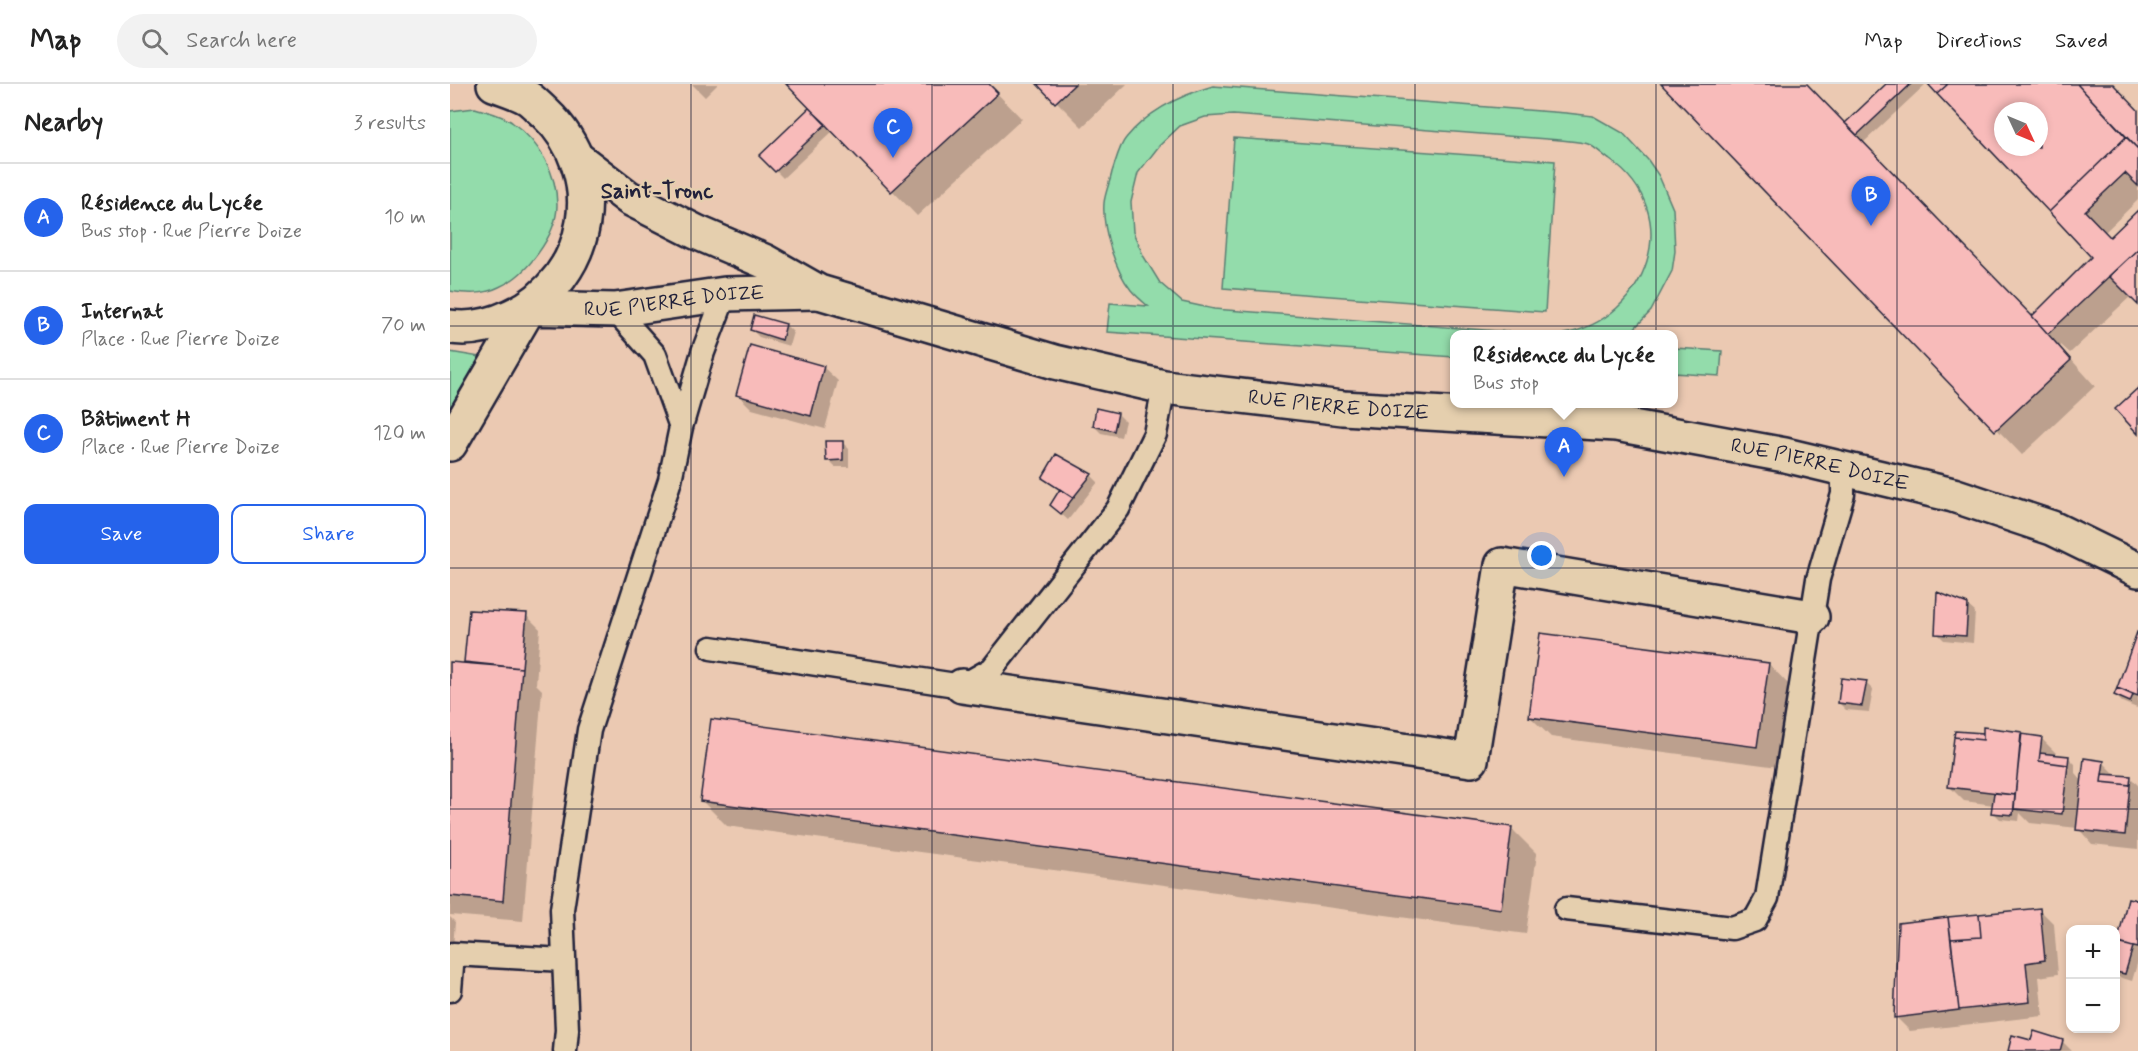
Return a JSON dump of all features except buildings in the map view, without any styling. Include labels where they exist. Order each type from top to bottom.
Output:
[{"type":"street","points":[[450,444],[529,308],[560,279],[580,242],[586,200],[578,159],[560,128],[528,98],[494,84]]},
{"type":"street","points":[[552,84],[560,128]]},
{"type":"street","name":"RUE PIERRE DOIZE","points":[[578,159],[628,198],[696,232],[766,262],[819,292],[1055,362],[1164,387],[1343,408],[1616,424],[1785,455],[1953,495],[2052,528],[2138,570]]},
{"type":"street","name":"RUE PIERRE DOIZE","points":[[529,308],[615,310],[725,294],[819,292]]},
{"type":"street","points":[[450,327],[461,328],[497,323],[529,308]]},
{"type":"street","points":[[962,686],[1471,760],[1502,565],[1812,617]]},
{"type":"lane","points":[[565,1051],[567,1030],[562,909],[589,730],[670,480],[681,427],[703,352],[725,294]]},
{"type":"lane","points":[[615,310],[655,355],[681,427]]},
{"type":"lane","points":[[711,648],[962,686],[992,669],[1118,509],[1155,434],[1164,387]]},
{"type":"lane","points":[[1566,909],[1732,928],[1755,920],[1767,898],[1818,579],[1843,494],[1843,469]]},
{"type":"lane","points":[[450,990],[453,954],[564,960]]},
{"type":"green space","points":[[1213,86],[1593,116],[1623,133],[1648,160],[1659,176],[1673,209],[1675,251],[1672,271],[1651,311],[1633,330],[1575,330],[1593,324],[1617,308],[1635,286],[1647,261],[1651,234],[1647,207],[1633,182],[1610,160],[1588,144],[1233,115],[1205,117],[1180,126],[1159,146],[1138,173],[1131,202],[1133,232],[1144,257],[1160,283],[1182,302],[1214,309],[1484,330],[1450,330],[1450,357],[1107,332],[1110,303],[1148,306],[1125,282],[1107,237],[1105,199],[1112,172],[1124,141],[1135,128],[1166,105]]},
{"type":"green space","points":[[475,108],[509,120],[531,139],[550,170],[557,205],[556,217],[546,241],[519,274],[499,287],[481,293],[469,293],[450,291],[450,111]]},
{"type":"green space","points":[[1234,138],[1555,161],[1545,312],[1223,288]]},
{"type":"green space","points":[[1678,348],[1722,351],[1720,376],[1678,373]]},
{"type":"green space","points":[[450,352],[480,357],[450,408]]},
{"type":"place","name":"Bâtiment H","points":[[893,158]]},
{"type":"place","name":"Internat","points":[[1871,226]]},
{"type":"place","name":"Résidence du Lycée","points":[[1564,477]]},
{"type":"district","name":"Saint-Tronc","points":[[657,192]]}]
